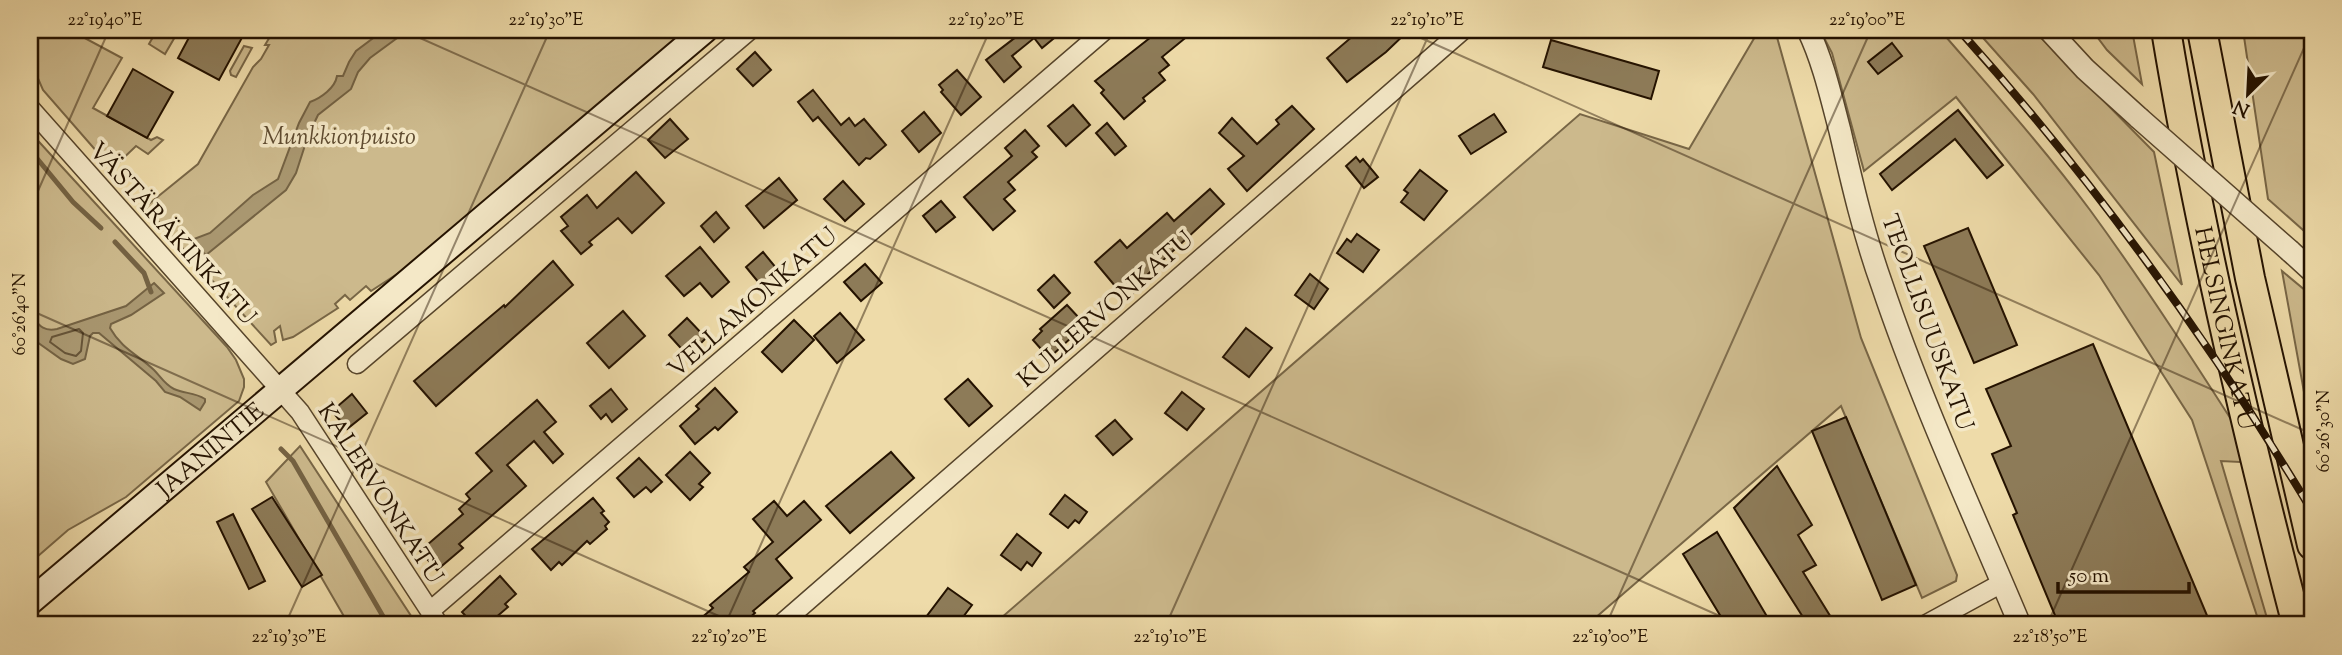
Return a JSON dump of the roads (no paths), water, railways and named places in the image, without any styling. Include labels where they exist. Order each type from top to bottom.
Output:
[{"type":"highway","name":"HELSINGINKATU","points":[[2166,30],[2197,198],[2224,322],[2257,469],[2297,625]]},
{"type":"highway","name":"HELSINGINKATU","points":[[2202,30],[2250,278],[2312,545]]},
{"type":"main road","name":"JAANINTIE","points":[[30,602],[705,30]]},
{"type":"street","name":"VELLAMONKATU","points":[[434,618],[1105,30]]},
{"type":"street","name":"KULLERVONKATU","points":[[780,625],[1463,30]]},
{"type":"street","name":"TEOLLISUUSKATU","points":[[1808,30],[1830,94],[1881,285],[1913,370],[2020,625]]},
{"type":"street","points":[[2049,30],[2085,69],[2312,271]]},
{"type":"street","points":[[357,363],[746,31]]},
{"type":"street","name":"VÄSTÄRÄKINKATU","points":[[30,108],[280,390]]},
{"type":"street","points":[[392,296],[410,319]]},
{"type":"street","name":"KALERVONKATU","points":[[280,390],[300,412],[434,618]]},
{"type":"street","points":[[1925,625],[2002,583]]},
{"type":"water","points":[[384,30],[408,30],[370,58],[358,72],[351,89],[318,115],[296,173],[286,190],[206,255],[193,244],[194,239],[210,233],[253,195],[278,179],[310,102],[327,92],[337,76],[343,76],[356,51]]},
{"type":"water","points":[[154,283],[164,293],[131,315],[111,324],[110,328],[125,346],[168,385],[205,399],[200,410],[180,397],[165,392],[156,381],[99,333],[90,336],[85,359],[73,364],[61,359],[30,337],[30,315],[45,329],[57,329],[126,306]]},
{"type":"waterway","points":[[30,150],[73,202],[101,228]]},
{"type":"waterway","points":[[115,242],[144,273],[151,292]]},
{"type":"waterway","points":[[281,449],[293,461],[388,625]]},
{"type":"railway","points":[[1959,30],[2056,144],[2147,262],[2232,385],[2312,511]]},
{"type":"park label","name":"Munkkionpuisto","points":[[339,136]]}]
